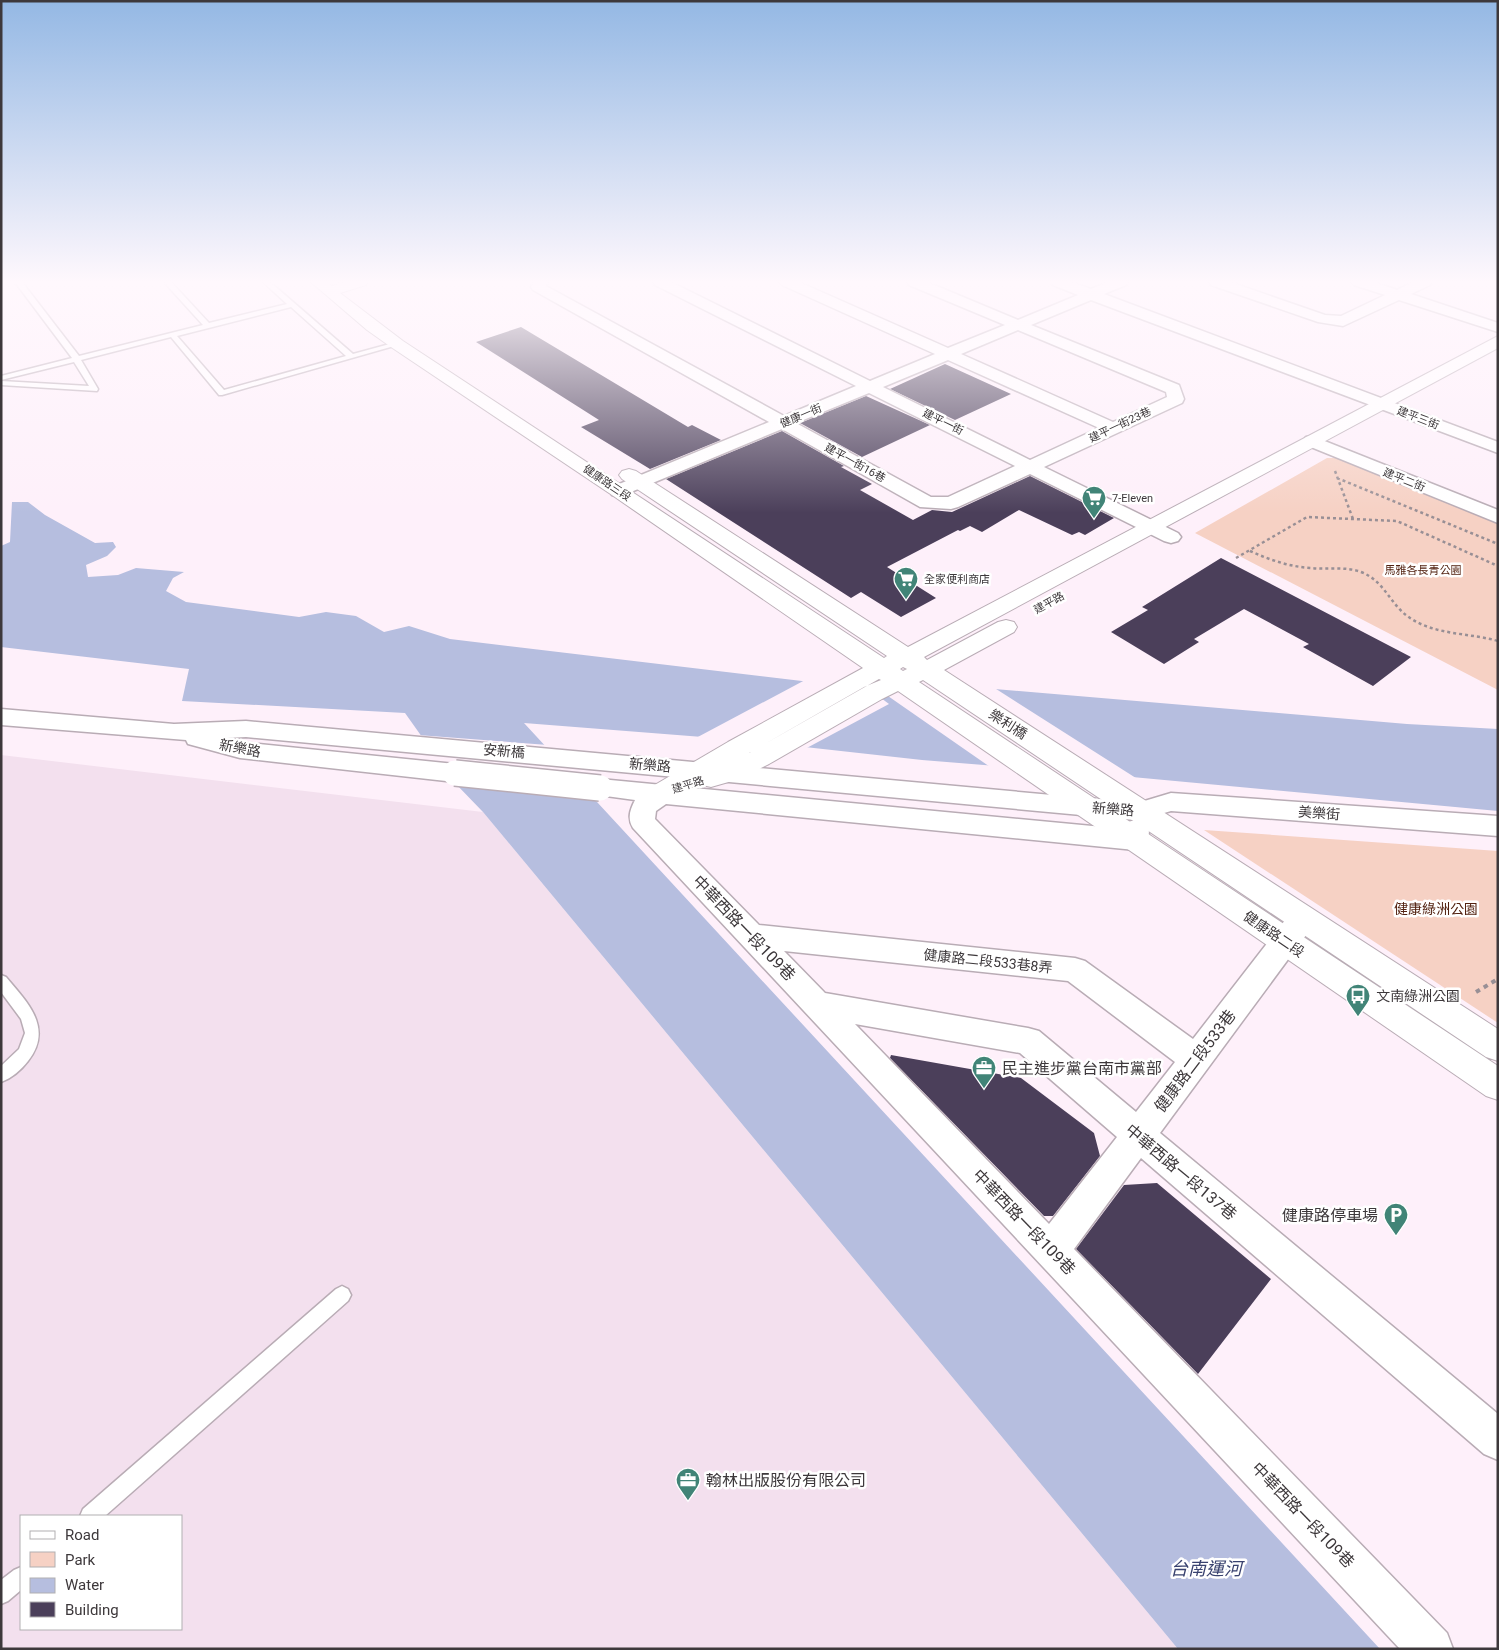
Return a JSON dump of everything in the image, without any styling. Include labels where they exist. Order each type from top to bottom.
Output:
[{"type":"street","name":"健康路三段","points":[[420,359],[619,491],[903,669]]},
{"type":"street","name":"建平一街16巷","points":[[668,359],[927,503]]},
{"type":"street","name":"建平一街","points":[[816,359],[1171,537]]},
{"type":"street","name":"健康一街","points":[[619,491],[935,359]]},
{"type":"street","points":[[958,359],[1113,428]]},
{"type":"street","name":"建平一街23巷","points":[[927,503],[951,503],[1176,399],[1173,389],[1100,359]]},
{"type":"street","name":"建平三街","points":[[1264,359],[1498,448]]},
{"type":"street","name":"建平路","points":[[662,793],[737,748],[903,669],[1028,615],[1328,448],[1469,359]]},
{"type":"street","name":"建平路","points":[[1391,407],[1492,359]]},
{"type":"street","name":"建平路","points":[[903,669],[1153,527],[1328,448]]},
{"type":"street","name":"建平二街","points":[[1328,448],[1498,518]]},
{"type":"street","name":"健康路三段","points":[[616,466],[903,669]]},
{"type":"street","name":"樂利橋","points":[[903,669],[1050,783]]},
{"type":"street","name":"樂利橋","points":[[903,669],[1087,793]]},
{"type":"street","name":"建平路","points":[[662,793],[730,773],[770,752],[864,687]]},
{"type":"street","name":"新樂路","points":[[1,717],[174,732],[246,729],[428,744]]},
{"type":"street","name":"新樂路","points":[[174,732],[240,750],[455,773]]},
{"type":"street","name":"安新橋","points":[[428,744],[580,758]]},
{"type":"street","name":"新樂路","points":[[580,758],[730,773],[1087,793]]},
{"type":"street","name":"安新橋","points":[[455,773],[600,788]]},
{"type":"street","name":"健康路二段","points":[[1050,783],[1141,811],[1498,1085]]},
{"type":"street","name":"新樂路","points":[[600,788],[1134,840],[1141,811]]},
{"type":"street","name":"中華西路一段109巷","points":[[662,793],[644,807],[642,821],[1431,1649]]},
{"type":"street","name":"健康路二段","points":[[1087,793],[1134,840],[1498,1047]]},
{"type":"street","name":"美樂街","points":[[1141,811],[1171,802],[1498,826]]},
{"type":"street","name":"健康路二段533巷","points":[[1051,1251],[1294,930]]},
{"type":"street","name":"健康路二段533巷8弄","points":[[752,936],[1075,970],[1196,1059]]},
{"type":"street","name":"中華西路一段137巷","points":[[818,1005],[1028,1041],[1498,1440]]},
{"type":"lane","points":[[1,378],[72,359]]},
{"type":"lane","points":[[1,383],[94,389],[77,359]]},
{"type":"lane","points":[[193,359],[222,393],[345,359]]},
{"type":"lane","points":[[1,981],[31,1023],[31,1046],[17,1064],[1,1075]]},
{"type":"lane","points":[[91,1515],[342,1295]]},
{"type":"lane","points":[[1,1594],[20,1578]]},
{"type":"path","points":[[1328,448],[1353,519]]},
{"type":"path","points":[[1337,478],[1498,544]]},
{"type":"path","points":[[1236,558],[1307,517],[1397,521],[1498,566]]},
{"type":"path","points":[[1249,551],[1272,561],[1294,567],[1342,568],[1374,576],[1386,587],[1401,611],[1425,626],[1444,632],[1498,642]]},
{"type":"path","points":[[1476,992],[1498,979]]},
{"type":"shaded area","points":[[1,755],[483,812],[1178,1649],[1,1649]]},
{"type":"green space","name":"馬雅各長青公園","points":[[1327,458],[1340,458],[1498,523],[1498,690],[1195,533]]},
{"type":"green space","name":"健康綠洲公園","points":[[1204,830],[1498,851],[1498,1023]]},
{"type":"water","name":"台南運河","points":[[12,502],[28,502],[45,515],[95,543],[113,542],[116,547],[107,556],[86,565],[88,577],[118,575],[136,568],[184,572],[173,578],[166,591],[186,602],[299,617],[326,612],[356,616],[384,632],[409,626],[450,639],[886,691],[983,688],[1407,724],[1498,729],[1498,811],[1132,777],[922,760],[741,740],[524,723],[1380,1649],[1178,1649],[483,812],[454,782],[405,713],[182,701],[189,669],[1,647],[1,546],[10,542]]},
{"type":"pier","points":[[807,679],[865,686],[889,704],[803,750],[694,739]]},
{"type":"pier","points":[[875,687],[993,687],[1139,780],[993,769]]},
{"type":"pier","points":[[418,735],[548,745],[595,796],[451,784]]},
{"type":"building","points":[[503,359],[574,359],[688,427],[692,425],[721,440],[650,469],[581,427],[599,420]]},
{"type":"building","points":[[945,364],[1011,394],[955,420],[890,389]]},
{"type":"building","points":[[866,396],[930,425],[862,457],[800,423]]},
{"type":"building","points":[[782,431],[872,484],[860,490],[913,520],[932,510],[952,512],[1030,476],[1114,518],[1085,535],[1079,532],[1072,535],[1019,510],[982,532],[970,526],[960,531],[958,530],[887,567],[936,598],[901,617],[861,592],[851,598],[666,479]]},
{"type":"building","points":[[1221,558],[1411,657],[1373,686],[1303,647],[1309,644],[1244,609],[1194,639],[1199,642],[1164,664],[1111,632],[1148,610],[1142,607]]},
{"type":"building","points":[[891,1055],[1021,1078],[1094,1133],[1100,1156],[1053,1216],[1044,1216],[890,1058]]},
{"type":"building","points":[[1157,1183],[1271,1279],[1198,1374],[1076,1249],[1124,1185]]},
{"type":"place","name":"7-Eleven","points":[[1094,519]]},
{"type":"place","name":"全家便利商店","points":[[906,600]]},
{"type":"place","name":"文南綠洲公園","points":[[1358,1017]]},
{"type":"place","name":"民主進步黨台南市黨部","points":[[984,1089]]},
{"type":"place","name":"健康路停車場","points":[[1396,1236]]},
{"type":"place","name":"翰林出版股份有限公司","points":[[688,1501]]}]
